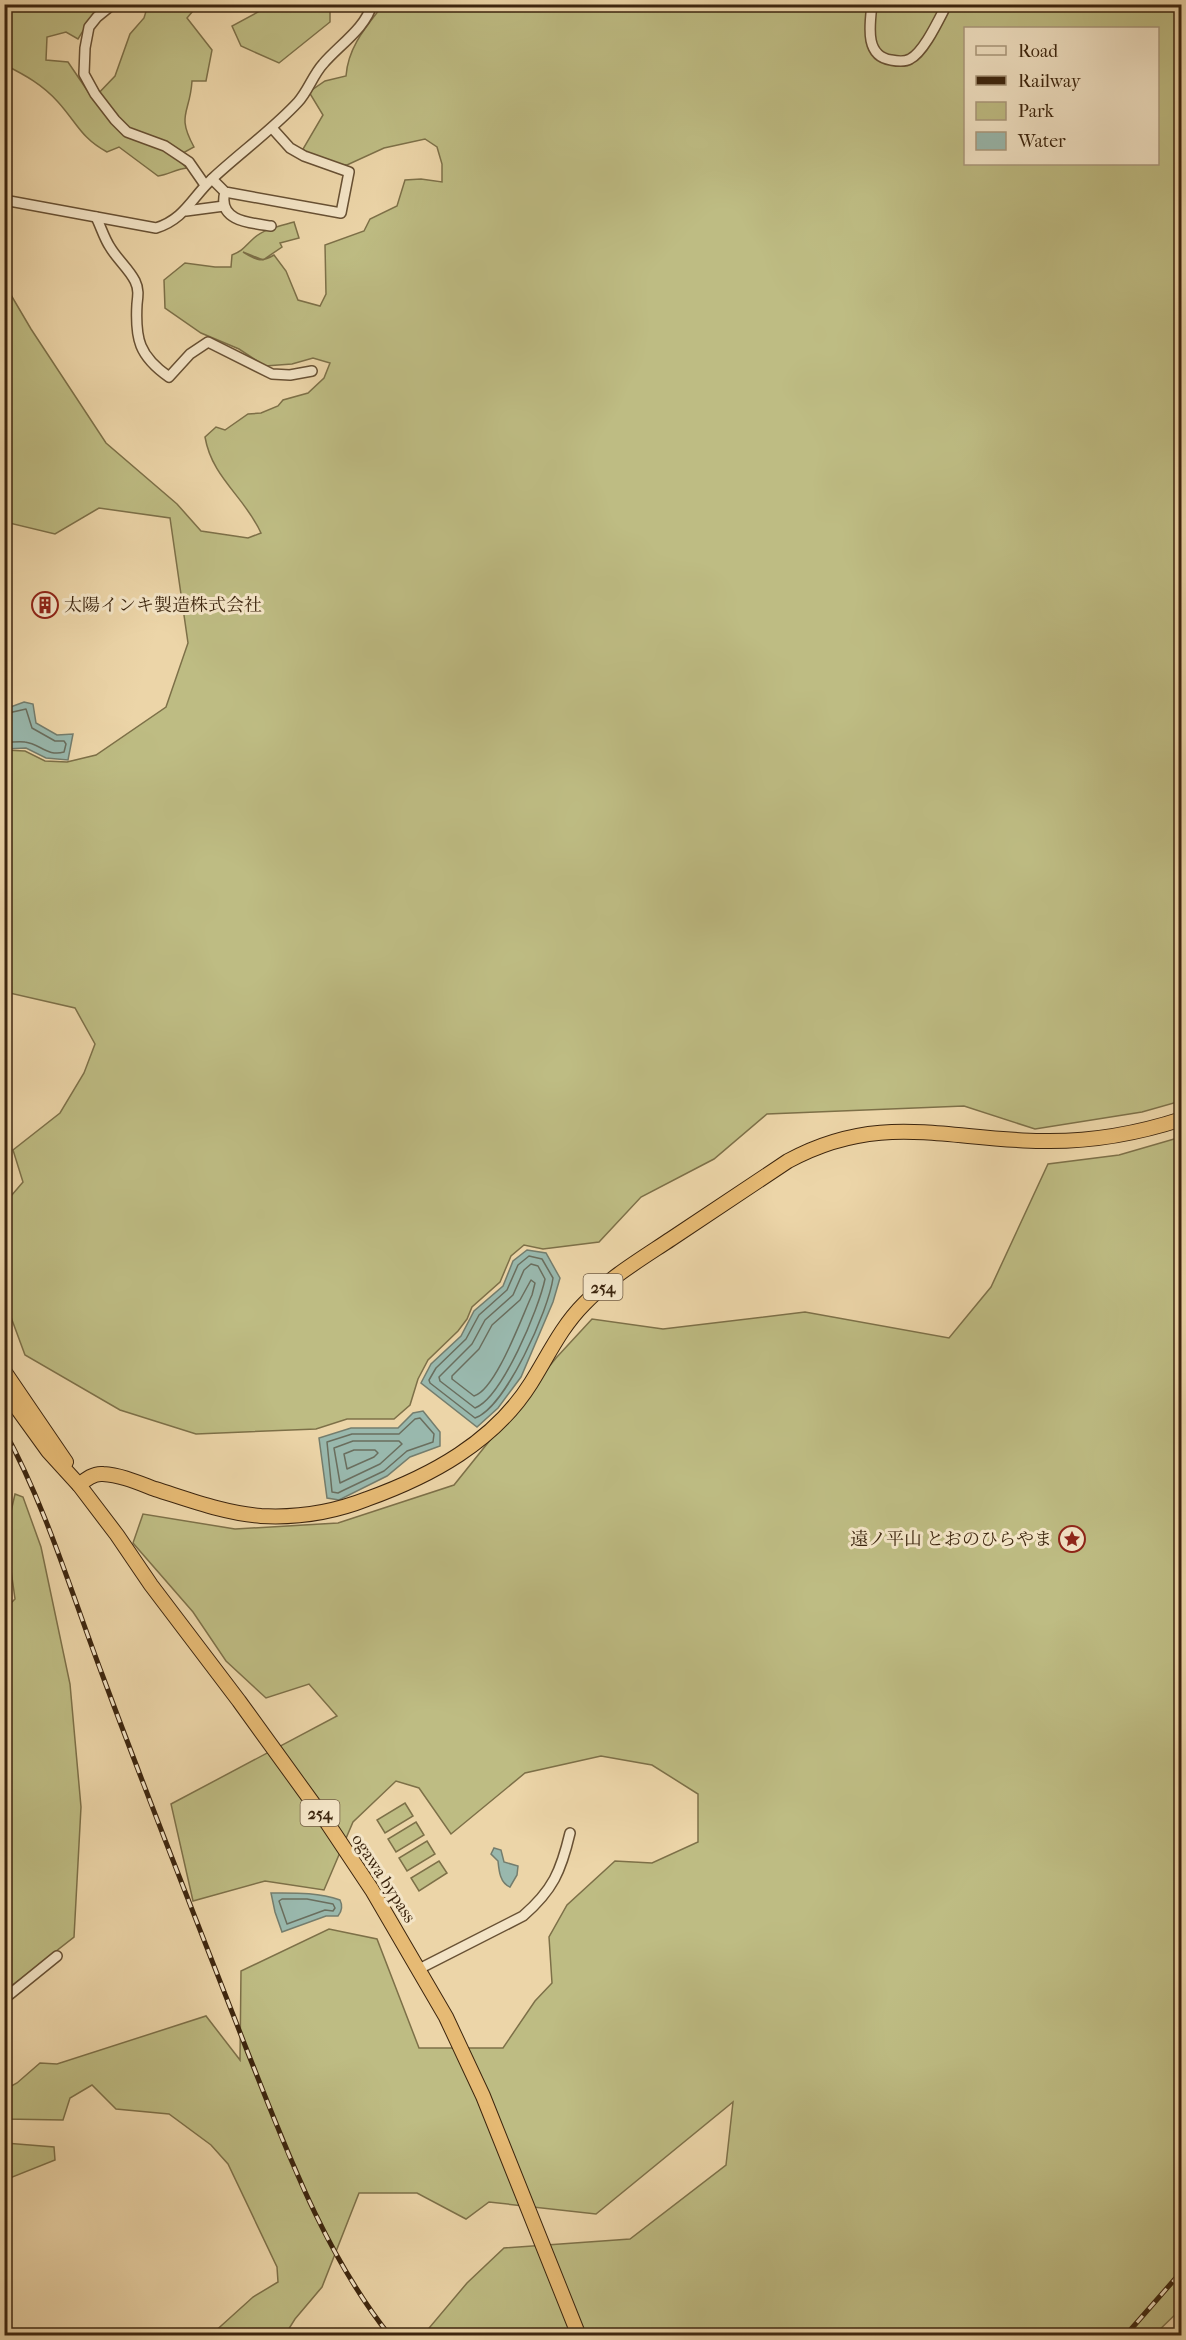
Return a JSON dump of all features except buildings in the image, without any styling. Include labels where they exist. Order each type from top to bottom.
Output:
[{"type":"highway","name":"254","points":[[79,1485],[101,1473],[124,1478],[208,1507],[290,1517],[330,1511],[367,1500],[425,1474],[467,1450],[494,1429],[531,1383],[549,1350],[583,1305],[620,1273],[788,1161],[815,1146],[860,1134],[901,1130],[1040,1141],[1082,1141],[1136,1132],[1182,1119]]},
{"type":"highway","name":"254","points":[[4,1371],[54,1442],[79,1485]]},
{"type":"highway","name":"254","points":[[4,1390],[48,1451],[79,1485]]},
{"type":"highway","name":"ogawa bypass","points":[[79,1485],[328,1824],[372,1890],[419,1969],[446,2017],[474,2076],[514,2170],[579,2336]]},
{"type":"street","points":[[113,4],[89,27],[84,74],[95,94],[127,132],[165,146],[189,162],[208,182],[225,192],[341,213],[349,172],[297,152],[290,148],[272,128]]},
{"type":"street","points":[[4,200],[156,228],[166,225],[186,211],[208,182],[272,128],[300,99],[321,66],[361,24],[372,4]]},
{"type":"street","points":[[872,4],[870,38],[872,47],[884,59],[893,61],[910,59],[917,52],[947,4]]},
{"type":"street","points":[[225,192],[222,202],[225,209],[242,222],[271,226]]},
{"type":"street","points":[[186,211],[224,206]]},
{"type":"street","points":[[96,217],[110,246],[136,282],[138,290],[136,321],[139,340],[143,353],[156,368],[169,376],[190,354],[208,342],[272,374],[290,375],[312,371]]},
{"type":"street","points":[[419,1969],[506,1925],[533,1907],[558,1875],[570,1833]]},
{"type":"street","points":[[4,1999],[57,1956]]},
{"type":"green space","points":[[261,4],[330,5],[330,22],[279,63],[241,46],[232,26],[258,12]]},
{"type":"green space","points":[[4,5],[99,5],[78,39],[66,32],[47,37],[46,60],[68,62],[93,99],[115,76],[130,34],[144,18],[148,5],[198,5],[187,18],[212,50],[206,81],[192,81],[185,120],[194,147],[177,159],[187,168],[158,176],[119,147],[107,152],[98,147],[85,136],[46,90],[5,65]]},
{"type":"green space","points":[[383,5],[1181,5],[1181,1101],[1142,1112],[1035,1129],[964,1106],[767,1114],[714,1159],[641,1197],[599,1242],[543,1249],[524,1245],[511,1256],[500,1282],[472,1307],[458,1331],[428,1360],[418,1379],[410,1405],[394,1419],[347,1419],[316,1429],[196,1434],[120,1410],[25,1355],[5,1301],[5,1203],[23,1182],[13,1150],[60,1113],[84,1073],[95,1044],[75,1008],[5,992],[5,750],[25,751],[45,761],[67,762],[96,755],[166,707],[188,643],[170,518],[99,508],[55,534],[5,522],[4,283],[31,329],[106,443],[177,504],[201,531],[248,538],[261,533],[214,464],[205,437],[216,427],[225,430],[248,414],[261,413],[278,406],[283,400],[308,393],[324,378],[330,363],[313,358],[292,364],[265,366],[239,349],[201,333],[165,308],[164,280],[185,263],[231,267],[232,255],[242,250],[262,232],[294,222],[299,238],[280,243],[282,247],[264,259],[274,255],[286,271],[298,300],[320,306],[326,294],[325,245],[364,231],[370,219],[397,206],[405,180],[421,179],[442,182],[442,164],[437,147],[425,139],[384,148],[347,165],[321,164],[303,149],[323,115],[309,92],[325,81],[346,76],[354,47],[364,29]]},
{"type":"green space","points":[[1181,1137],[1182,2308],[1154,2335],[425,2336],[424,2334],[467,2283],[504,2248],[630,2239],[726,2165],[733,2102],[596,2214],[489,2202],[466,2219],[417,2193],[359,2193],[322,2287],[295,2319],[285,2335],[211,2335],[253,2297],[278,2282],[277,2267],[228,2164],[211,2145],[169,2114],[116,2109],[92,2085],[70,2098],[63,2120],[5,2119],[4,2090],[17,2083],[40,2063],[57,2064],[206,2016],[240,2060],[241,1971],[329,1929],[377,1939],[419,2048],[503,2048],[535,2001],[552,1983],[549,1937],[567,1905],[615,1861],[652,1863],[698,1842],[698,1794],[652,1765],[601,1756],[525,1773],[451,1834],[419,1788],[396,1781],[353,1822],[324,1890],[265,1881],[193,1901],[171,1804],[337,1716],[309,1684],[266,1698],[226,1661],[193,1612],[133,1543],[143,1514],[235,1529],[338,1523],[454,1485],[556,1358],[592,1319],[663,1329],[805,1312],[949,1338],[991,1287],[1048,1164],[1119,1155]]},
{"type":"green space","points":[[15,1494],[23,1497],[41,1547],[70,1684],[81,1807],[74,1937],[5,1991],[4,1610],[15,1599],[6,1534]]},
{"type":"green space","points":[[405,1803],[413,1816],[385,1833],[377,1820]]},
{"type":"green space","points":[[416,1822],[424,1835],[396,1852],[388,1839]]},
{"type":"green space","points":[[427,1841],[435,1854],[407,1871],[399,1858]]},
{"type":"green space","points":[[439,1861],[447,1873],[419,1891],[411,1878]]},
{"type":"green space","points":[[5,2143],[54,2147],[55,2160],[5,2180]]},
{"type":"water","points":[[24,702],[33,704],[36,723],[57,735],[73,734],[68,760],[46,758],[26,748],[5,749],[5,709]]},
{"type":"water","points":[[527,1250],[546,1253],[560,1278],[553,1302],[521,1377],[498,1408],[477,1427],[421,1383],[431,1364],[461,1336],[474,1311],[503,1286],[513,1261]]},
{"type":"water","points":[[423,1411],[440,1432],[440,1446],[410,1457],[387,1476],[339,1500],[327,1498],[319,1438],[351,1428],[398,1428],[413,1413]]},
{"type":"water","points":[[494,1848],[501,1850],[504,1862],[518,1866],[517,1875],[510,1887],[502,1880],[498,1861],[491,1854]]},
{"type":"water","points":[[271,1893],[331,1897],[340,1900],[341,1910],[338,1916],[326,1916],[282,1932]]},
{"type":"railway","points":[[4,1430],[45,1519],[156,1817],[293,2164],[345,2271],[390,2336]]},
{"type":"railway","points":[[1125,2336],[1182,2271]]},
{"type":"place","name":"太陽インキ製造株式会社","points":[[45,605]]},
{"type":"place","name":"遠ノ平山 とおのひらやま","points":[[1072,1539]]}]
